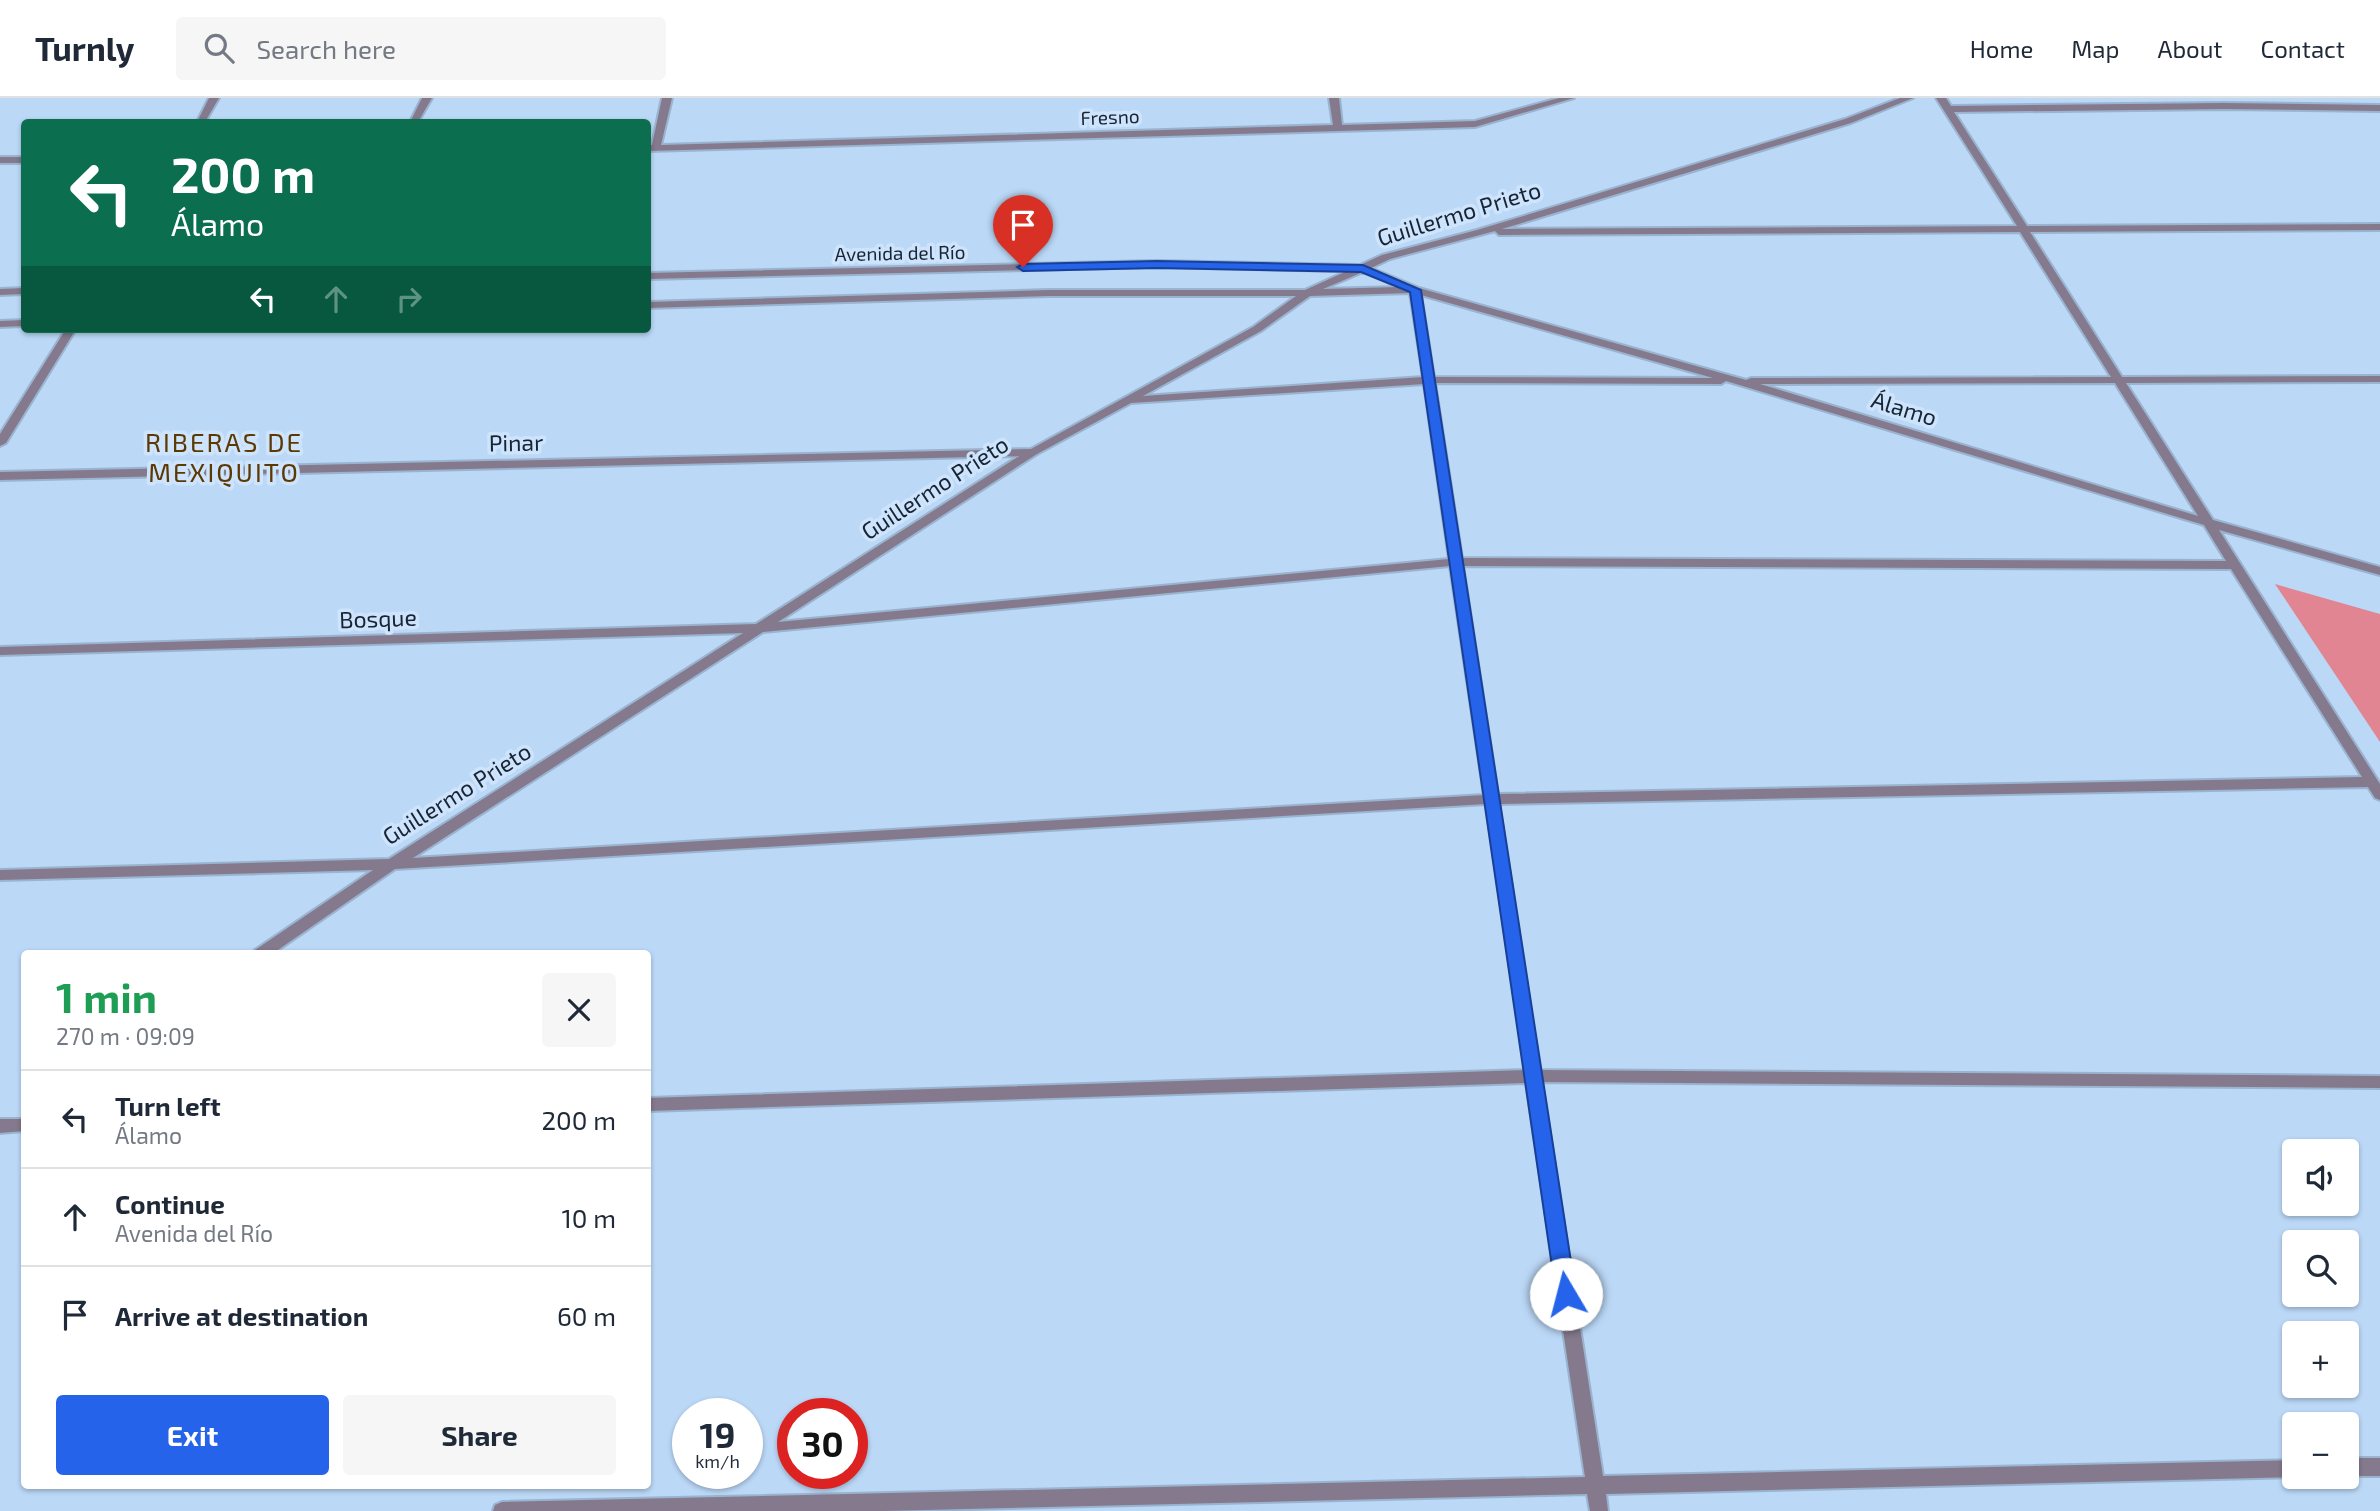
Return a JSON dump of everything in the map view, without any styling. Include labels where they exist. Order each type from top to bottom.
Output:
[{"type":"street","points":[[203,119],[214,98]]},
{"type":"street","points":[[416,119],[427,98]]},
{"type":"street","points":[[652,148],[667,98]]},
{"type":"street","points":[[1334,98],[1338,128]]},
{"type":"street","name":"Fresno","points":[[652,148],[1475,124],[1569,98]]},
{"type":"street","name":"Guillermo Prieto","points":[[0,874],[392,864],[1033,452],[1257,329],[1307,293],[1386,257],[1482,232],[1848,121],[1908,98]]},
{"type":"street","points":[[1941,98],[2380,795]]},
{"type":"street","points":[[1948,109],[2380,107]]},
{"type":"street","points":[[0,160],[21,160]]},
{"type":"street","points":[[1482,232],[2380,227]]},
{"type":"street","name":"Avenida del Río","points":[[651,276],[1157,264],[1363,268]]},
{"type":"street","name":"Álamo","points":[[1363,268],[1415,290],[1737,381],[2380,572]]},
{"type":"street","points":[[1415,290],[1599,1511]]},
{"type":"street","name":"Álamo","points":[[1307,293],[1415,290]]},
{"type":"street","points":[[0,292],[21,291]]},
{"type":"street","name":"Avenida del Río","points":[[651,305],[1049,293],[1307,293]]},
{"type":"street","points":[[0,324],[21,323]]},
{"type":"street","points":[[0,443],[69,333]]},
{"type":"street","points":[[1128,400],[1429,380],[2380,379]]},
{"type":"street","name":"Pinar","points":[[0,476],[1033,452]]},
{"type":"street","name":"Bosque","points":[[0,651],[757,628],[1456,562],[2235,565]]},
{"type":"street","points":[[266,950],[392,864],[1492,799],[2372,782]]},
{"type":"street","points":[[651,1105],[1534,1076],[2380,1082]]},
{"type":"street","points":[[3,1126],[21,1115]]},
{"type":"street","points":[[3,1126],[21,1125]]},
{"type":"street","points":[[2359,1467],[2380,1467]]},
{"type":"street","points":[[502,1511],[2282,1469]]},
{"type":"shaded area","points":[[2275,584],[2380,614],[2380,742]]},
{"type":"district","name":"RIBERAS DE MEXIQUITO","points":[[224,458]]},
{"type":"route","points":[[1023,267],[1157,264],[1363,268],[1415,290],[1566,1294]]}]
